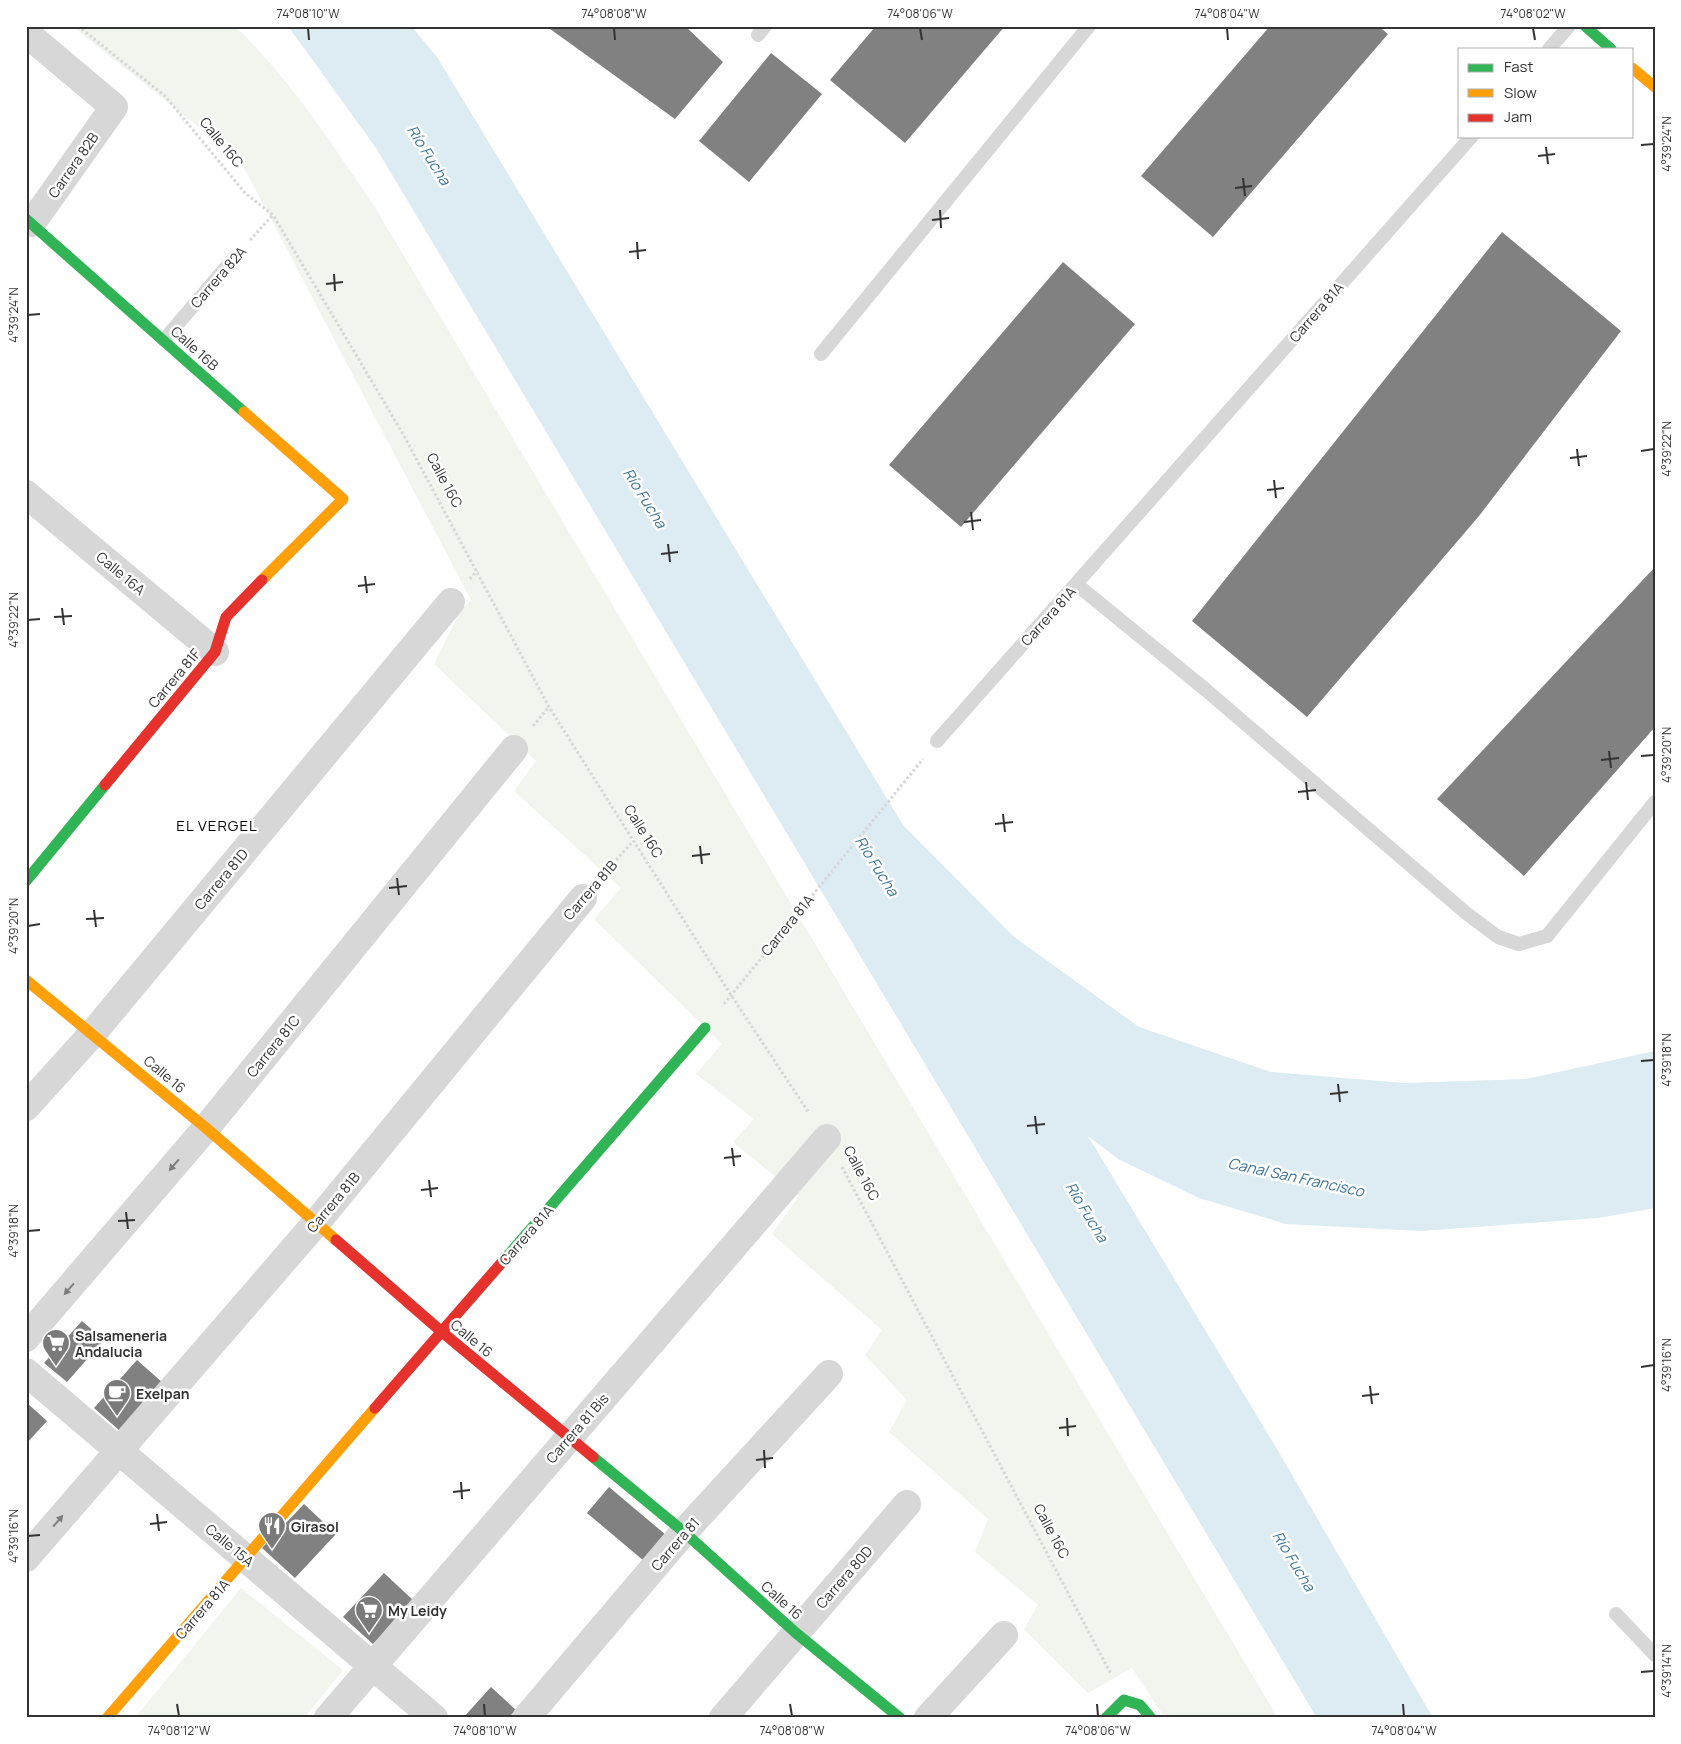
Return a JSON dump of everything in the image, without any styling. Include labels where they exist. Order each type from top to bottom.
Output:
[{"type":"street","points":[[1585,26],[1610,48]]},
{"type":"street","name":"Carrera 82B","points":[[26,33],[114,107],[29,221]]},
{"type":"street","points":[[1634,70],[1655,87]]},
{"type":"street","name":"Calle 16B","points":[[29,221],[344,499]]},
{"type":"street","name":"Calle 16A","points":[[26,494],[215,652]]},
{"type":"street","name":"Carrera 81F","points":[[26,881],[215,652],[226,617],[344,499]]},
{"type":"street","name":"Carrera 81D","points":[[26,1107],[93,1033],[451,602]]},
{"type":"street","name":"Carrera 81C","points":[[26,1338],[206,1128],[514,749]]},
{"type":"street","name":"Carrera 81B","points":[[26,1558],[316,1223],[583,898]]},
{"type":"street","name":"Calle 16","points":[[26,980],[93,1033],[206,1128],[442,1332],[684,1532],[796,1633],[900,1718]]},
{"type":"street","name":"Carrera 81A","points":[[107,1718],[705,1028]]},
{"type":"street","name":"Carrera 81 Bis","points":[[328,1718],[826,1138]]},
{"type":"street","name":"Calle 15A","points":[[26,1372],[434,1718]]},
{"type":"street","name":"Carrera 81","points":[[526,1718],[684,1532],[829,1374]]},
{"type":"street","name":"Carrera 80D","points":[[723,1718],[907,1504]]},
{"type":"street","points":[[928,1718],[1004,1634]]},
{"type":"street","points":[[1106,1718],[1128,1700],[1143,1707],[1151,1718]]},
{"type":"lane","points":[[821,354],[1089,26]]},
{"type":"lane","points":[[1550,48],[1569,26]]},
{"type":"lane","name":"Carrera 81A","points":[[937,741],[1470,138]]},
{"type":"lane","name":"Carrera 82A","points":[[164,340],[234,258]]},
{"type":"lane","points":[[1076,584],[1206,690],[1466,913],[1498,937],[1519,944],[1547,936],[1655,802]]},
{"type":"lane","points":[[1616,1614],[1655,1655]]},
{"type":"path","name":"Calle 16C","points":[[78,26],[166,96],[245,194],[273,215],[403,434],[549,707],[731,995],[826,1138],[1128,1700]]},
{"type":"path","name":"Carrera 82A","points":[[234,258],[273,215]]},
{"type":"path","name":"Carrera 81A","points":[[705,1028],[769,945],[937,741]]},
{"type":"path","name":"Carrera 81B","points":[[583,898],[633,842]]},
{"type":"shaded area","points":[[72,26],[235,26],[274,68],[326,136],[374,206],[1278,1718],[1165,1718],[1132,1668],[1088,1693],[1024,1629],[1038,1605],[975,1552],[988,1519],[889,1432],[907,1400],[865,1355],[882,1330],[772,1234],[799,1196],[733,1142],[754,1119],[696,1074],[722,1044],[594,919],[621,888],[514,791],[536,761],[434,664],[460,612],[471,600],[240,160]]},
{"type":"shaded area","points":[[241,1588],[343,1670],[304,1718],[135,1718]]},
{"type":"water","points":[[288,26],[411,26],[437,57],[903,825],[1013,936],[1139,1027],[1271,1072],[1404,1083],[1526,1079],[1655,1051],[1655,1208],[1598,1218],[1421,1231],[1286,1224],[1199,1198],[1118,1159],[1088,1136],[1277,1449],[1433,1718],[1317,1718],[376,148]]},
{"type":"building","points":[[546,26],[685,26],[723,62],[675,119]]},
{"type":"building","points":[[876,26],[1005,26],[905,143],[830,80]]},
{"type":"building","points":[[1270,26],[1378,26],[1388,34],[1213,237],[1141,176]]},
{"type":"building","points":[[771,53],[822,94],[749,182],[699,141]]},
{"type":"building","points":[[1502,232],[1621,331],[1479,516],[1307,717],[1192,621]]},
{"type":"building","points":[[1063,262],[1135,324],[961,527],[889,465]]},
{"type":"building","points":[[1655,567],[1655,727],[1524,876],[1437,799]]},
{"type":"building","points":[[82,1321],[104,1340],[67,1382],[44,1363]]},
{"type":"building","points":[[137,1360],[163,1383],[120,1431],[94,1408]]},
{"type":"building","points":[[26,1402],[47,1421],[26,1444]]},
{"type":"building","points":[[609,1487],[666,1535],[644,1561],[587,1513]]},
{"type":"building","points":[[304,1504],[336,1534],[295,1578],[262,1548]]},
{"type":"building","points":[[384,1573],[414,1601],[373,1644],[343,1617]]},
{"type":"building","points":[[491,1687],[516,1710],[508,1718],[463,1718]]},
{"type":"traffic: fast","points":[[1585,26],[1610,48]]},
{"type":"traffic: fast","points":[[26,219],[244,412]]},
{"type":"traffic: fast","points":[[26,881],[105,785]]},
{"type":"traffic: fast","points":[[504,1260],[705,1028]]},
{"type":"traffic: fast","points":[[593,1457],[684,1532],[796,1633],[900,1718]]},
{"type":"traffic: fast","points":[[1106,1718],[1124,1700],[1140,1705],[1151,1718]]},
{"type":"traffic: slow","points":[[1634,70],[1655,87]]},
{"type":"traffic: slow","points":[[244,412],[343,499],[262,580]]},
{"type":"traffic: slow","points":[[26,980],[206,1128],[336,1240]]},
{"type":"traffic: slow","points":[[107,1718],[375,1408]]},
{"type":"traffic: jam","points":[[105,785],[215,652],[226,617],[262,580]]},
{"type":"traffic: jam","points":[[336,1240],[442,1332],[593,1457]]},
{"type":"traffic: jam","points":[[375,1408],[504,1260]]},
{"type":"place","name":"Salsameneria Andalucia","points":[[56,1367]]},
{"type":"place","name":"Exelpan","points":[[117,1417]]},
{"type":"place","name":"Girasol","points":[[272,1550]]},
{"type":"place","name":"My Leidy","points":[[369,1634]]},
{"type":"district","name":"EL VERGEL","points":[[217,825]]},
{"type":"water label","name":"Río Fucha","points":[[429,155]]},
{"type":"water label","name":"Río Fucha","points":[[645,498]]},
{"type":"water label","name":"Río Fucha","points":[[877,866]]},
{"type":"water label","name":"Canal San Francisco","points":[[1296,1177]]},
{"type":"water label","name":"Río Fucha","points":[[1087,1212]]},
{"type":"water label","name":"Río Fucha","points":[[1294,1561]]}]
